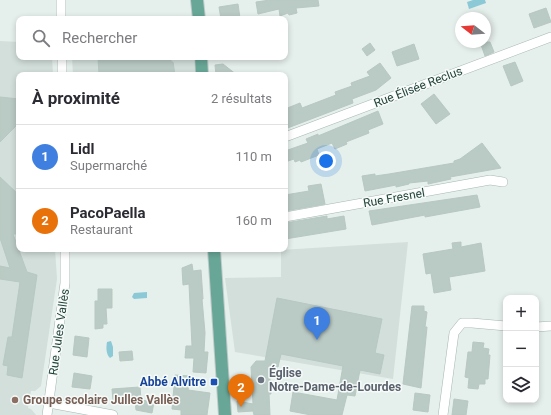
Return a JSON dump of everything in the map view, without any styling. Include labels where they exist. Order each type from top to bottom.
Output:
[{"type":"main road","points":[[199,0],[199,16]]},
{"type":"main road","points":[[201,60],[202,72]]},
{"type":"main road","points":[[214,252],[225,415]]},
{"type":"street","points":[[61,0],[61,16]]},
{"type":"street","name":"Rue Élisée Reclus","points":[[288,136],[551,37]]},
{"type":"street","points":[[62,60],[62,72]]},
{"type":"street","name":"Rue Fresnel","points":[[288,216],[490,180],[503,182]]},
{"type":"street","name":"Rue Jules Vallès","points":[[47,415],[66,283],[65,252]]},
{"type":"street","points":[[443,415],[454,333],[462,323],[472,322],[503,326]]},
{"type":"street","points":[[539,327],[551,326]]},
{"type":"street","points":[[49,403],[113,415]]},
{"type":"shaded area","points":[[0,41],[16,42],[16,60],[52,60],[53,72],[16,72],[16,252],[55,252],[57,279],[41,386],[35,391],[31,391],[28,408],[31,409],[36,415],[0,415]]},
{"type":"shaded area","points":[[72,60],[194,60],[195,72],[73,72]]},
{"type":"shaded area","points":[[408,242],[393,379],[235,352],[225,278],[281,277],[281,252],[288,252],[288,250]]},
{"type":"water","points":[[473,0],[485,0],[486,3],[469,9],[467,2]]},
{"type":"water","points":[[147,292],[147,298],[134,299],[132,297],[134,293]]},
{"type":"water","points":[[111,341],[113,356],[110,358],[107,353],[106,346],[107,342]]},
{"type":"building","points":[[270,0],[318,0],[319,6],[296,8],[297,13],[289,15],[288,13],[280,16],[279,9],[258,14],[256,2]]},
{"type":"building","points":[[238,4],[240,16],[220,16],[219,7]]},
{"type":"building","points":[[546,8],[551,22],[534,28],[529,14]]},
{"type":"building","points":[[370,43],[375,50],[367,56],[362,49]]},
{"type":"building","points":[[414,44],[419,59],[397,66],[392,52]]},
{"type":"building","points":[[491,44],[494,52],[485,56],[482,48],[491,48]]},
{"type":"building","points":[[98,60],[171,60],[171,62],[173,62],[175,72],[99,72]]},
{"type":"building","points":[[515,62],[523,81],[511,86],[503,66]]},
{"type":"building","points":[[380,63],[391,78],[376,90],[352,99],[353,103],[288,128],[288,108],[300,103],[302,108],[336,95],[335,92],[352,86],[351,83],[370,76],[367,72]]},
{"type":"building","points":[[223,64],[233,72],[216,72],[215,65]]},
{"type":"building","points":[[434,94],[450,114],[436,124],[421,104]]},
{"type":"building","points":[[0,97],[16,99],[16,126],[0,142]]},
{"type":"building","points":[[378,111],[383,124],[368,130],[369,133],[346,142],[347,144],[335,149],[332,143],[317,149],[319,155],[301,162],[300,160],[295,162],[294,159],[288,161],[288,150],[308,143],[306,139],[318,134],[318,136]]},
{"type":"building","points":[[482,143],[501,168],[450,177],[451,179],[428,184],[428,181],[409,183],[396,187],[396,185],[365,191],[362,176],[375,174],[375,176],[454,163],[454,161],[460,159]]},
{"type":"building","points":[[0,177],[16,192],[16,234],[13,234],[16,242],[16,252],[20,252],[27,272],[37,275],[22,378],[7,375],[8,366],[3,365],[8,337],[12,337],[20,282],[0,279],[0,266],[10,268],[0,238]]},
{"type":"building","points":[[321,184],[325,204],[288,210],[288,194],[309,191],[308,186]]},
{"type":"building","points":[[477,195],[480,207],[372,225],[369,211]]},
{"type":"building","points":[[327,216],[327,219],[344,216],[346,229],[288,239],[288,222]]},
{"type":"building","points":[[461,242],[461,247],[481,243],[485,271],[449,277],[451,290],[434,293],[431,273],[426,274],[423,254],[453,249],[452,243]]},
{"type":"building","points":[[192,264],[193,271],[201,270],[205,333],[204,352],[208,352],[206,373],[193,372],[194,358],[185,358],[186,346],[192,346],[189,284],[183,285],[182,268]]},
{"type":"building","points":[[98,289],[112,289],[112,308],[106,308],[107,324],[103,324],[103,328],[95,329],[95,301],[98,301]]},
{"type":"building","points":[[277,298],[382,319],[375,353],[384,355],[380,374],[360,370],[355,396],[347,395],[342,415],[311,415],[290,411],[293,392],[337,400],[343,366],[281,354],[278,367],[269,365],[271,394],[269,394],[270,415],[254,415],[253,411],[238,412],[237,401],[253,404],[251,367],[256,361],[265,361]]},
{"type":"building","points":[[412,306],[424,306],[424,311],[427,312],[421,388],[403,384]]},
{"type":"building","points":[[75,336],[89,338],[87,357],[73,355]]},
{"type":"building","points":[[473,342],[484,343],[483,348],[489,349],[488,355],[490,355],[488,379],[485,379],[485,384],[479,384],[478,389],[468,388],[469,378],[465,377],[468,352],[472,352]]},
{"type":"building","points":[[132,351],[133,360],[120,361],[119,352]]},
{"type":"building","points":[[74,373],[92,376],[90,389],[72,387]]},
{"type":"building","points":[[175,375],[190,376],[188,390],[210,393],[207,415],[181,415],[181,410],[172,409]]},
{"type":"building","points":[[140,387],[141,400],[154,402],[152,413],[136,410],[135,400],[113,401],[112,389]]},
{"type":"building","points":[[415,393],[430,395],[428,412],[413,410]]},
{"type":"building","points":[[454,399],[468,401],[466,415],[452,415]]},
{"type":"place","name":"Lidl","points":[[317,340]]},
{"type":"place","name":"Église Notre-Dame-de-Lourdes","points":[[261,380]]},
{"type":"place","name":"Abbé Alvitre","points":[[214,382]]},
{"type":"place","name":"Groupe scolaire Julles Vallès","points":[[15,400]]},
{"type":"place","name":"PacoPaella","points":[[241,407]]}]
